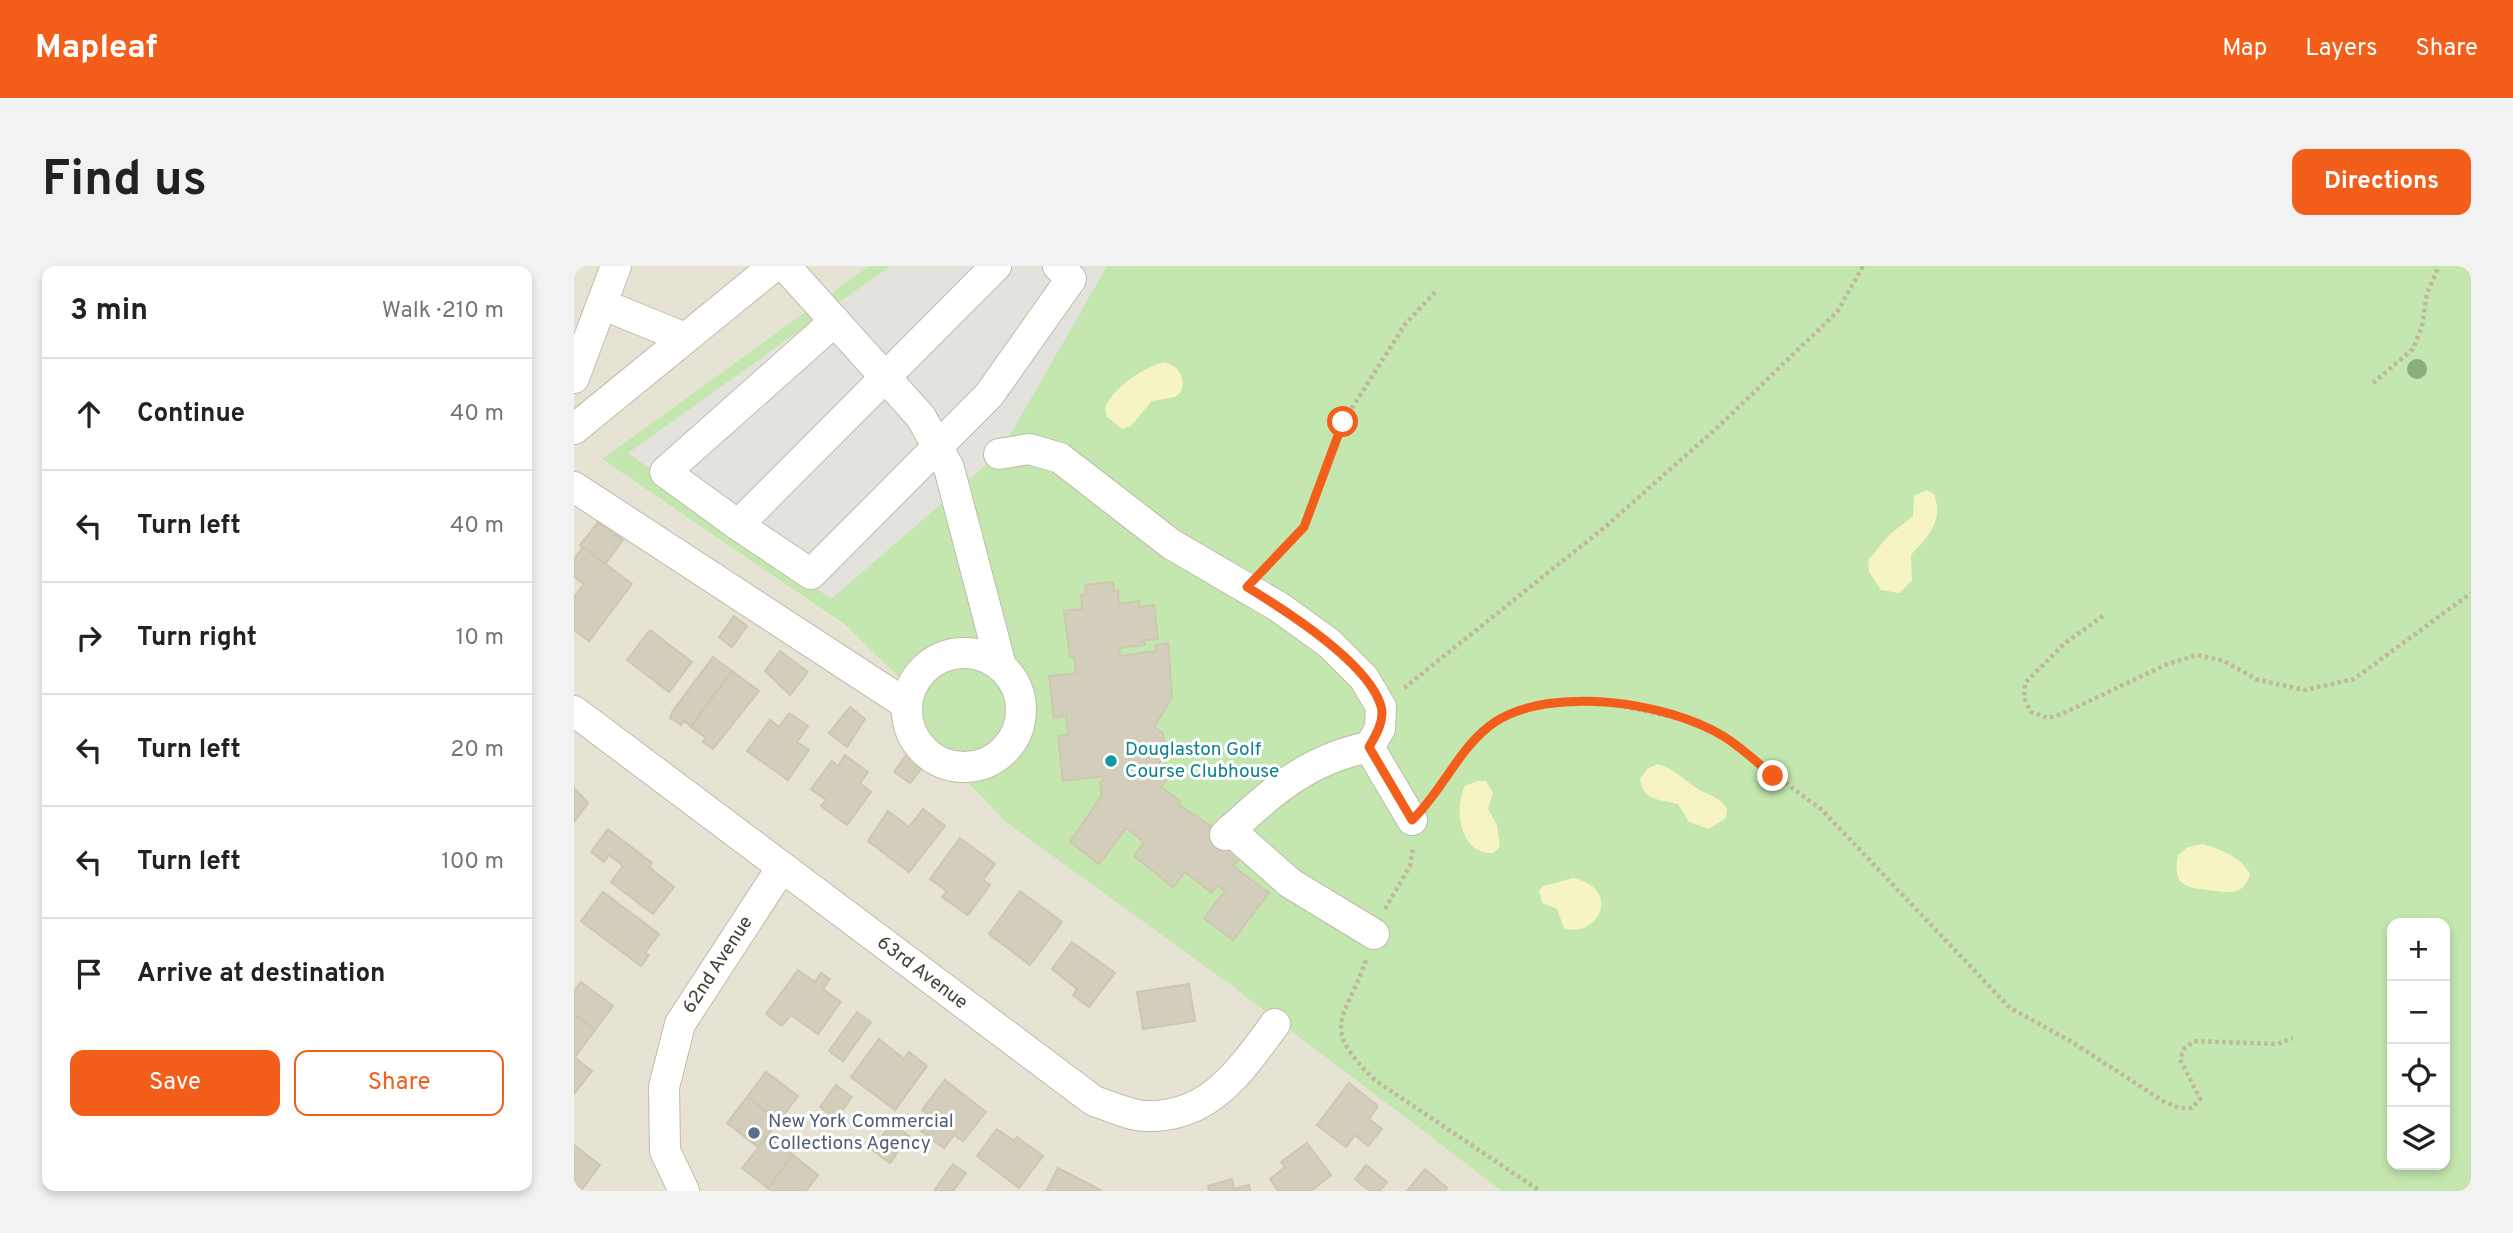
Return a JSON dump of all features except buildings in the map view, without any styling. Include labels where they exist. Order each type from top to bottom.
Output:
[{"type":"street","points":[[574,378],[604,305],[616,266]]},
{"type":"street","points":[[574,429],[774,266]]},
{"type":"street","points":[[785,266],[921,418],[949,468],[1001,666]]},
{"type":"street","points":[[738,525],[996,266]]},
{"type":"street","points":[[835,321],[665,472],[811,574],[989,396],[1071,279],[1058,266]]},
{"type":"street","points":[[604,305],[685,338]]},
{"type":"street","points":[[999,454],[1030,449],[1060,458],[1171,544],[1247,587],[1329,643],[1364,678],[1381,707],[1380,729],[1369,747],[1335,756],[1283,783],[1227,833],[1290,883],[1374,934]]},
{"type":"street","points":[[574,487],[906,704]]},
{"type":"street","points":[[951,653],[977,654],[1001,666],[1014,681],[1020,699],[1021,719],[1014,738],[1002,753],[986,763],[967,767],[947,765],[929,756],[916,742],[908,724],[906,704],[911,687],[920,672],[934,660],[951,653]]},
{"type":"street","name":"63rd Avenue","points":[[574,711],[1094,1101],[1144,1116],[1190,1110],[1233,1081],[1275,1024]]},
{"type":"street","points":[[1369,747],[1412,820]]},
{"type":"street","name":"62nd Avenue","points":[[684,1191],[665,1151],[664,1087],[680,1024],[782,867]]},
{"type":"path","points":[[1381,707],[1605,527],[1718,427],[1837,312],[1863,266]]},
{"type":"path","points":[[2373,383],[2413,349],[2422,326],[2427,293],[2439,266]]},
{"type":"path","points":[[1247,587],[1304,527],[1343,422],[1406,323],[1437,290]]},
{"type":"path","points":[[2104,616],[2064,643],[2025,683],[2024,698],[2031,712],[2048,718],[2064,713],[2165,665],[2197,655],[2224,661],[2258,680],[2305,690],[2354,679],[2471,593]]},
{"type":"path","points":[[1540,1191],[1376,1081],[1358,1064],[1346,1046],[1340,1032],[1339,1020],[1374,934],[1410,866],[1414,843],[1412,820],[1442,787],[1468,750],[1494,723],[1524,709],[1560,701],[1601,702],[1649,710],[1688,720],[1723,736],[1822,810],[2010,1007],[2072,1041],[2163,1101],[2179,1108],[2192,1108],[2200,1099],[2180,1059],[2184,1049],[2194,1041],[2266,1045],[2293,1038]]},
{"type":"shaded area","points":[[574,266],[869,266],[602,459],[844,625],[1224,980],[1502,1191],[574,1191]]},
{"type":"shaded area","points":[[890,266],[1107,266],[999,454],[831,599],[628,453]]},
{"type":"green space","points":[[869,266],[2471,266],[2471,1191],[1502,1191],[1224,980],[1006,822],[933,746],[912,690],[845,625],[602,459]]},
{"type":"sand","points":[[1163,362],[1180,372],[1183,381],[1181,392],[1175,397],[1152,401],[1131,426],[1122,429],[1107,417],[1105,409],[1109,401],[1129,380]]},
{"type":"sand","points":[[1927,490],[1934,494],[1937,504],[1936,521],[1911,555],[1912,580],[1900,593],[1881,590],[1869,572],[1868,560],[1889,535],[1913,516],[1914,496]]},
{"type":"sand","points":[[1657,764],[1720,801],[1727,808],[1726,818],[1709,829],[1689,822],[1678,804],[1648,795],[1640,779],[1647,769]]},
{"type":"sand","points":[[1486,781],[1493,793],[1488,809],[1497,825],[1500,847],[1493,853],[1482,852],[1473,847],[1462,829],[1461,796],[1465,786]]},
{"type":"sand","points":[[2203,844],[2224,851],[2246,868],[2250,874],[2243,887],[2234,892],[2222,892],[2192,888],[2182,883],[2177,872],[2178,855],[2188,847]]},
{"type":"sand","points":[[1573,878],[1589,884],[1598,892],[1601,902],[1600,912],[1595,920],[1576,930],[1564,928],[1557,909],[1542,903],[1539,891],[1543,886]]},
{"type":"place","name":"Douglaston Golf Course Clubhouse","points":[[1111,761]]},
{"type":"place","name":"New York Commercial Collections Agency","points":[[754,1133]]},
{"type":"route","points":[[1343,422],[1304,527],[1247,587],[1329,643],[1364,678],[1381,707],[1380,729],[1369,747],[1397,790],[1412,820],[1442,787],[1468,750],[1494,723],[1524,709],[1560,701],[1601,702],[1688,720],[1723,736],[1773,776]]}]
